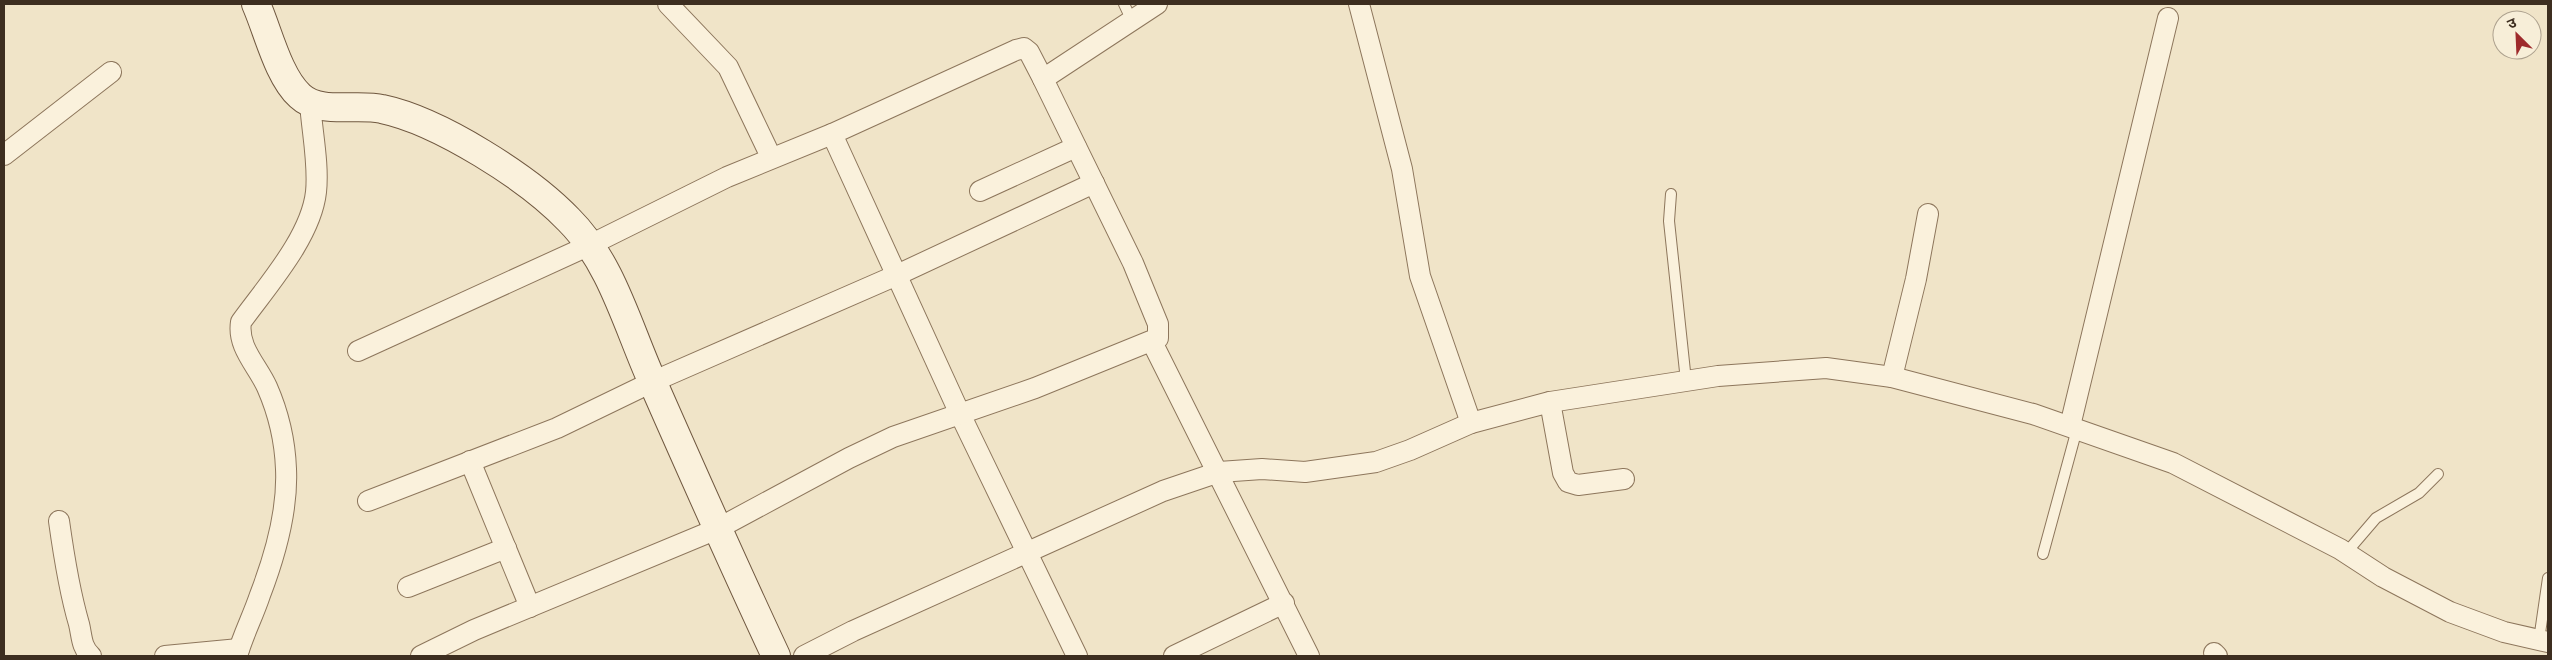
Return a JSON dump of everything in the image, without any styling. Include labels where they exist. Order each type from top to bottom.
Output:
[{"type":"main road","points":[[256,4],[287,78],[299,96],[310,104],[320,107],[381,108],[435,129],[492,160],[548,199],[590,245],[612,288],[717,530],[776,656]]},
{"type":"street","points":[[668,4],[728,67],[771,157]]},
{"type":"street","points":[[1043,79],[1128,12],[1157,4]]},
{"type":"street","points":[[1359,4],[1402,169],[1420,276],[1471,422]]},
{"type":"street","points":[[2074,427],[2168,18]]},
{"type":"street","points":[[358,351],[590,245],[771,157],[832,134],[1024,48],[1029,52],[1043,79],[1133,263],[1158,324],[1159,335],[1152,342],[1035,388],[893,437],[849,458],[717,530],[443,644],[421,656]]},
{"type":"street","points":[[4,155],[112,72]]},
{"type":"street","points":[[165,656],[238,652],[275,550],[285,498],[286,469],[284,444],[275,408],[258,370],[242,343],[239,333],[241,322],[290,254],[314,206],[316,176],[310,104]]},
{"type":"street","points":[[832,134],[960,414],[1077,656]]},
{"type":"street","points":[[980,191],[1076,147]]},
{"type":"street","points":[[368,501],[557,428],[652,382],[897,275],[1094,183]]},
{"type":"street","points":[[1892,377],[1916,279],[1928,214]]},
{"type":"street","points":[[1152,342],[1219,472],[1309,656]]},
{"type":"street","points":[[804,656],[852,631],[1027,554],[1163,491],[1219,472],[1262,468],[1305,472],[1376,462],[1410,450],[1471,422],[1550,402],[1686,381],[1783,370],[1826,368],[1892,377],[2033,414],[2173,463],[2346,553],[2383,577],[2450,612],[2544,648]]},
{"type":"street","points":[[1550,402],[1563,473],[1568,482],[1578,485],[1624,479]]},
{"type":"street","points":[[470,461],[530,607]]},
{"type":"street","points":[[59,521],[68,588],[82,641],[86,651],[91,656]]},
{"type":"street","points":[[408,587],[506,548]]},
{"type":"street","points":[[1174,656],[1284,604]]},
{"type":"lane","points":[[1671,194],[1669,221],[1686,381]]},
{"type":"lane","points":[[2043,554],[2074,427]]},
{"type":"lane","points":[[2346,553],[2376,518],[2419,493],[2438,474]]},
{"type":"lane","points":[[2544,648],[2548,578]]}]
